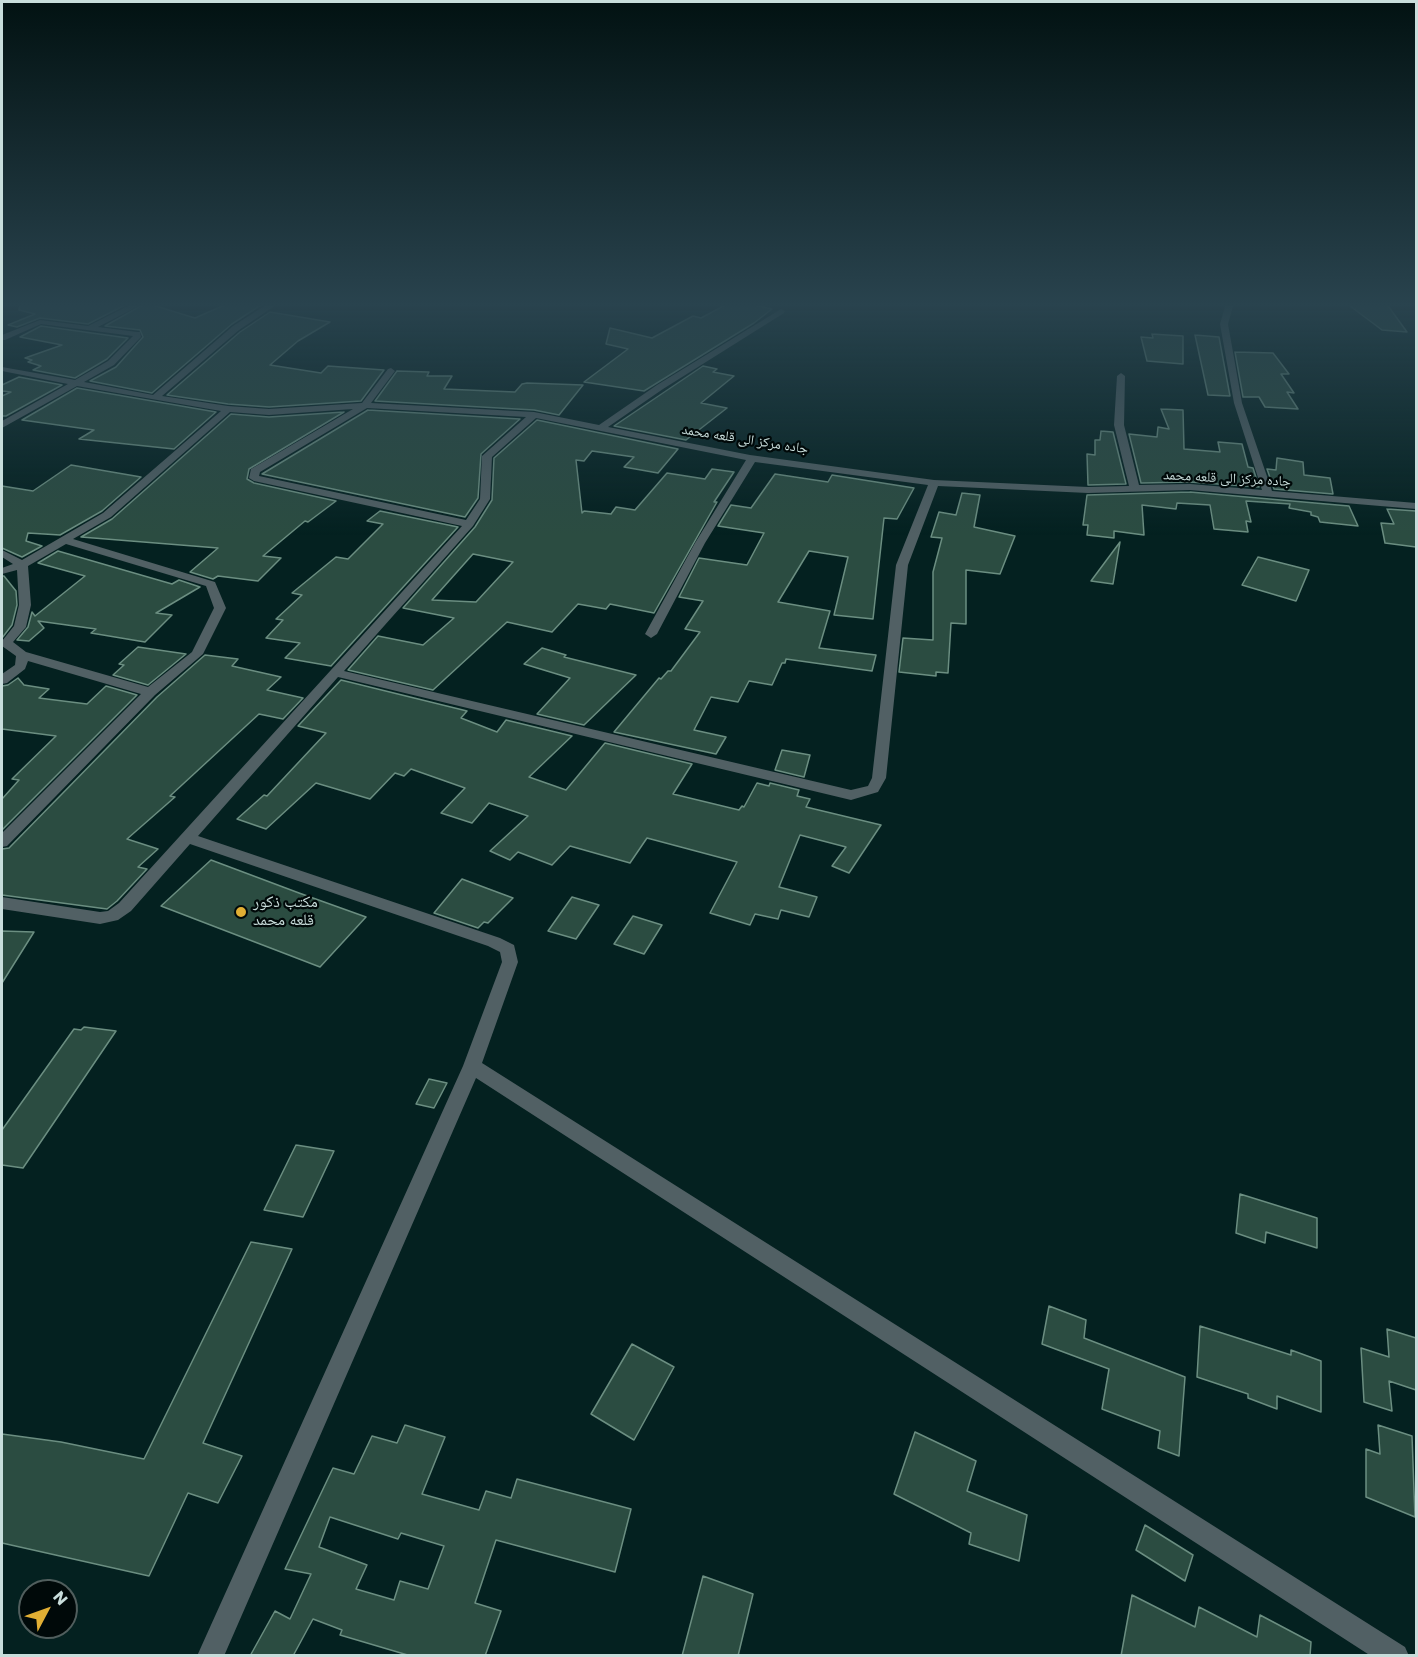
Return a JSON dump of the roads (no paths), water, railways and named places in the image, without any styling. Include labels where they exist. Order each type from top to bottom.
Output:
[{"type":"street","name":"جاده مرکز الی قلعه محمد","points":[[67,380],[155,399],[228,410],[269,412],[365,405],[534,416],[753,457],[934,483],[1088,490],[1190,487],[1416,506]]},
{"type":"street","points":[[2,425],[80,380]]},
{"type":"street","points":[[155,399],[176,380]]},
{"type":"street","points":[[383,380],[365,405],[255,471],[254,478],[469,524]]},
{"type":"street","points":[[601,428],[671,380]]},
{"type":"street","points":[[1121,380],[1119,425],[1135,489]]},
{"type":"street","points":[[1235,380],[1239,403],[1268,494]]},
{"type":"street","points":[[2,572],[22,565],[107,515],[228,410]]},
{"type":"street","points":[[2,903],[100,918],[112,916],[125,907],[469,524],[485,499],[487,456],[534,416]]},
{"type":"street","points":[[651,634],[700,543],[753,457]]},
{"type":"street","points":[[336,673],[851,795],[873,789],[879,778],[902,566],[934,483]]},
{"type":"street","points":[[2,842],[150,692],[197,654],[220,608],[211,584],[64,540]]},
{"type":"street","points":[[2,553],[22,565]]},
{"type":"street","points":[[22,565],[25,605],[20,627],[6,643],[22,655],[150,692]]},
{"type":"street","points":[[2,680],[21,666],[22,655]]},
{"type":"street","points":[[186,837],[494,942],[508,949],[510,962],[472,1066],[210,1656]]},
{"type":"street","points":[[472,1066],[1396,1656]]},
{"type":"place","name":"مکتب ذکور قلعه محمد","points":[[241,912]]}]
